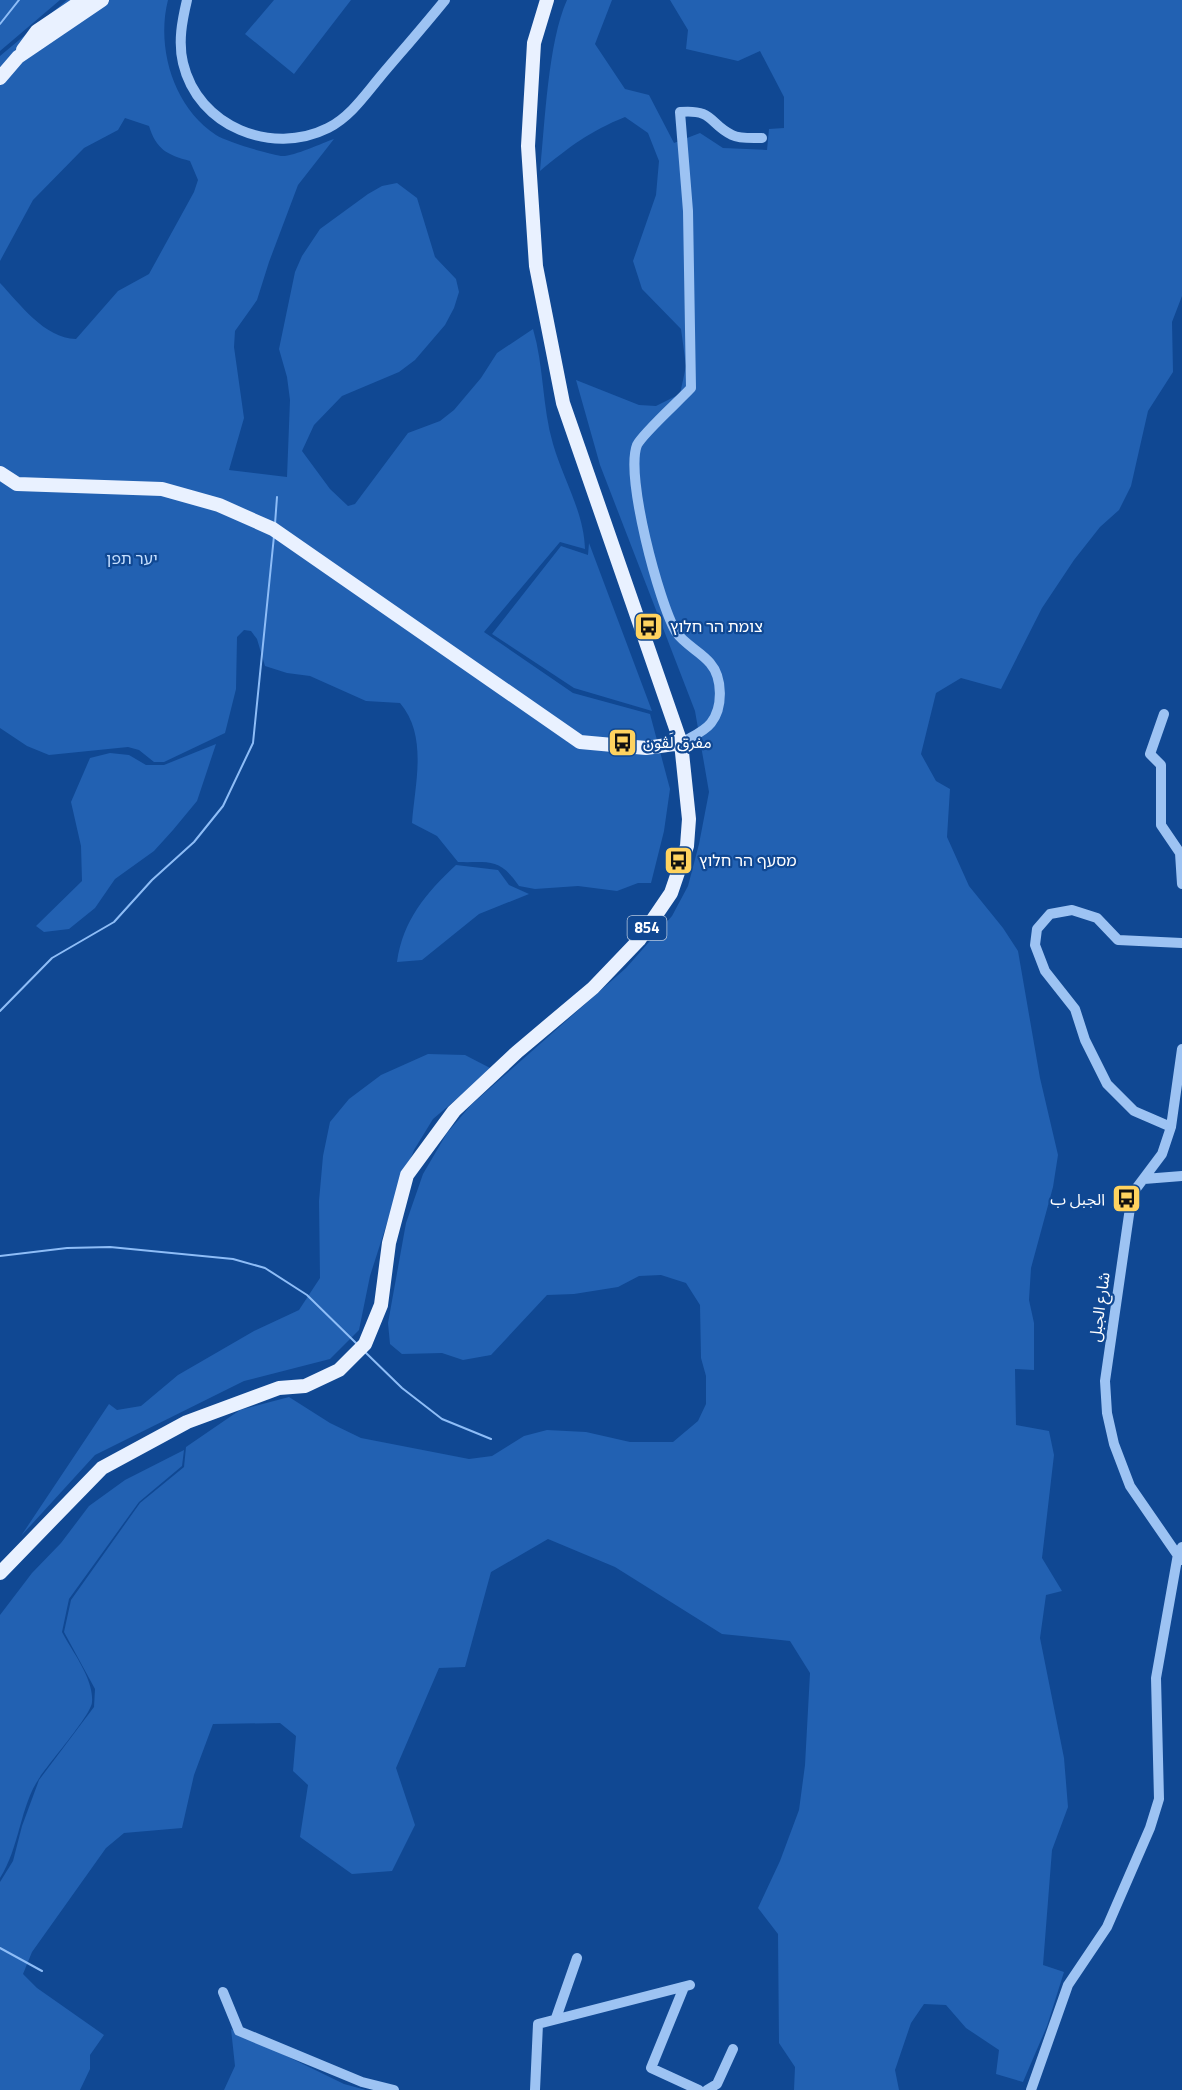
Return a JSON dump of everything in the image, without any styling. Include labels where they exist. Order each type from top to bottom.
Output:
[{"type":"main road","points":[[0,78],[37,31],[83,0]]},
{"type":"main road","points":[[18,57],[102,0]]},
{"type":"main road","name":"854","points":[[0,1573],[102,1468],[187,1422],[279,1388],[305,1386],[339,1370],[365,1344],[381,1305],[388,1243],[407,1175],[453,1111],[517,1052],[593,988],[639,940],[671,892],[687,846],[690,819],[681,743],[563,402],[536,266],[528,146],[534,44],[547,0]]},
{"type":"main road","points":[[0,473],[17,484],[162,489],[219,505],[273,529],[580,742],[646,748],[681,743]]},
{"type":"street","points":[[187,0],[181,33],[183,63],[193,89],[209,110],[230,126],[254,136],[279,140],[305,137],[330,127],[352,110],[445,0]]},
{"type":"street","points":[[681,743],[706,729],[713,722],[721,693],[712,664],[677,633],[663,598],[648,546],[635,481],[637,444],[691,388],[688,211],[680,111],[707,115],[736,137],[762,138]]},
{"type":"street","points":[[1164,714],[1150,754],[1161,765],[1161,825],[1180,853],[1182,884]]},
{"type":"street","points":[[1171,1128],[1134,1111],[1107,1084],[1085,1040],[1075,1009],[1045,971],[1035,945],[1037,929],[1050,914],[1072,910],[1097,918],[1118,940],[1182,943]]},
{"type":"street","name":"شارع الجبل","points":[[1181,1554],[1130,1486],[1114,1444],[1107,1413],[1105,1381],[1125,1227],[1132,1194],[1162,1154],[1171,1128],[1182,1049]]},
{"type":"street","points":[[1144,1179],[1182,1176]]},
{"type":"street","points":[[1031,2090],[1068,1985],[1107,1927],[1150,1828],[1159,1799],[1156,1678],[1181,1554]]},
{"type":"street","points":[[556,2018],[577,1958]]},
{"type":"street","points":[[535,2090],[538,2024],[687,1986],[651,2068],[699,2090]]},
{"type":"street","points":[[223,1992],[239,2031],[362,2082],[394,2090]]},
{"type":"street","points":[[707,2090],[717,2084],[733,2049]]},
{"type":"green space","points":[[0,0],[60,0],[0,51]]},
{"type":"green space","name":"יער תפן","points":[[67,0],[168,0],[164,37],[171,75],[189,109],[201,123],[221,138],[281,156],[300,152],[334,139],[298,185],[257,300],[235,331],[234,347],[244,418],[229,470],[287,477],[290,400],[287,377],[279,349],[295,272],[302,256],[320,229],[382,186],[397,183],[417,198],[435,257],[456,279],[459,292],[445,325],[415,360],[399,372],[342,396],[314,425],[302,451],[330,489],[348,506],[355,504],[408,433],[440,421],[454,410],[481,378],[497,353],[533,329],[549,430],[581,522],[585,549],[560,542],[484,632],[573,693],[650,714],[670,789],[664,831],[651,883],[638,883],[617,891],[578,886],[535,889],[519,886],[506,870],[499,866],[486,862],[458,862],[437,836],[412,823],[417,776],[417,745],[409,716],[400,703],[366,701],[310,676],[287,673],[265,666],[257,639],[251,631],[244,630],[237,637],[236,689],[225,733],[164,762],[154,762],[139,750],[128,747],[49,755],[27,746],[0,728],[0,283],[24,310],[43,326],[53,333],[76,339],[118,291],[149,274],[194,192],[198,180],[190,161],[175,156],[159,146],[149,126],[125,118],[118,130],[84,148],[33,200],[0,261],[0,56]]},
{"type":"green space","points":[[274,0],[351,0],[294,74],[245,34]]},
{"type":"green space","points":[[567,0],[612,0],[595,44],[625,89],[649,95],[674,143],[700,133],[723,148],[767,150],[769,129],[784,128],[784,97],[760,51],[738,61],[686,49],[688,30],[670,0],[1182,0],[1182,296],[1172,322],[1173,372],[1148,411],[1131,486],[1119,510],[1100,527],[1074,560],[1042,608],[1001,689],[961,678],[936,693],[921,754],[936,781],[950,789],[947,837],[969,886],[1003,928],[1018,951],[1040,1078],[1058,1155],[1053,1187],[1031,1268],[1029,1300],[1034,1323],[1034,1370],[1015,1369],[1016,1425],[1049,1431],[1054,1455],[1042,1558],[1062,1591],[1046,1595],[1040,1638],[1064,1758],[1068,1807],[1052,1850],[1043,1965],[1064,1972],[1047,2026],[1023,2082],[996,2074],[999,2050],[966,2028],[946,2005],[924,2004],[911,2023],[895,2070],[899,2090],[794,2090],[795,2067],[779,2043],[778,1934],[758,1908],[780,1861],[799,1810],[805,1765],[810,1673],[790,1641],[722,1634],[615,1567],[548,1539],[491,1572],[465,1667],[439,1668],[396,1768],[415,1825],[392,1871],[352,1874],[300,1837],[308,1785],[293,1771],[296,1736],[280,1723],[213,1724],[194,1775],[182,1828],[124,1833],[106,1848],[32,1952],[23,1974],[37,1988],[104,2035],[90,2055],[90,2069],[80,2090],[0,2090],[0,1882],[13,1861],[22,1826],[39,1780],[94,1707],[95,1689],[64,1632],[71,1600],[140,1503],[184,1467],[186,1447],[240,1410],[289,1397],[330,1423],[361,1438],[469,1459],[492,1456],[524,1436],[547,1430],[586,1432],[630,1442],[673,1442],[698,1421],[706,1404],[706,1376],[701,1358],[700,1305],[686,1283],[661,1275],[639,1276],[618,1287],[574,1294],[547,1295],[491,1355],[463,1360],[442,1353],[402,1354],[390,1344],[388,1323],[406,1223],[423,1174],[447,1133],[471,1105],[626,968],[672,916],[688,886],[709,792],[695,711],[600,465],[576,380],[639,405],[656,406],[680,394],[686,366],[681,329],[642,289],[633,261],[656,195],[659,161],[648,133],[625,117],[580,140],[540,171],[551,60],[555,38]]},
{"type":"green space","points":[[589,543],[652,711],[574,688],[492,634],[561,546],[588,555]]},
{"type":"green space","points":[[216,744],[197,801],[154,851],[115,879],[95,908],[69,929],[44,932],[36,926],[82,881],[81,846],[71,802],[90,758],[110,753],[129,755],[146,765],[164,765]]},
{"type":"green space","points":[[456,865],[498,870],[509,885],[529,894],[479,914],[422,960],[397,962],[410,920],[435,886]]},
{"type":"green space","points":[[428,1054],[465,1055],[492,1069],[433,1119],[414,1150],[394,1201],[370,1276],[359,1330],[330,1359],[244,1381],[95,1455],[21,1536],[109,1404],[117,1410],[141,1406],[178,1375],[254,1331],[299,1310],[320,1278],[319,1201],[323,1156],[330,1122],[349,1099],[381,1075]]},
{"type":"green space","points":[[184,1450],[182,1466],[139,1502],[69,1599],[62,1632],[90,1684],[92,1702],[85,1717],[33,1788],[12,1853],[0,1878],[0,1615],[89,1506],[125,1480]]},
{"type":"green space","points":[[231,2029],[344,2084],[366,2090],[224,2090],[235,2066]]},
{"type":"waterway","points":[[0,24],[19,0]]},
{"type":"waterway","points":[[275,524],[277,497]]},
{"type":"waterway","points":[[0,1011],[52,958],[114,922],[152,880],[194,842],[223,806],[253,743],[274,536]]},
{"type":"waterway","points":[[0,1256],[67,1248],[110,1247],[233,1259],[265,1268],[307,1295],[358,1345]]},
{"type":"waterway","points":[[364,1351],[402,1388],[442,1419],[491,1439]]},
{"type":"waterway","points":[[0,1948],[42,1971]]},
{"type":"place","name":"צומת הר חלוץ","points":[[649,626]]},
{"type":"place","name":"مفرق لَڤون","points":[[622,742]]},
{"type":"place","name":"מסעף הר חלוץ","points":[[678,860]]},
{"type":"place","name":"الجبل ب","points":[[1126,1199]]}]
